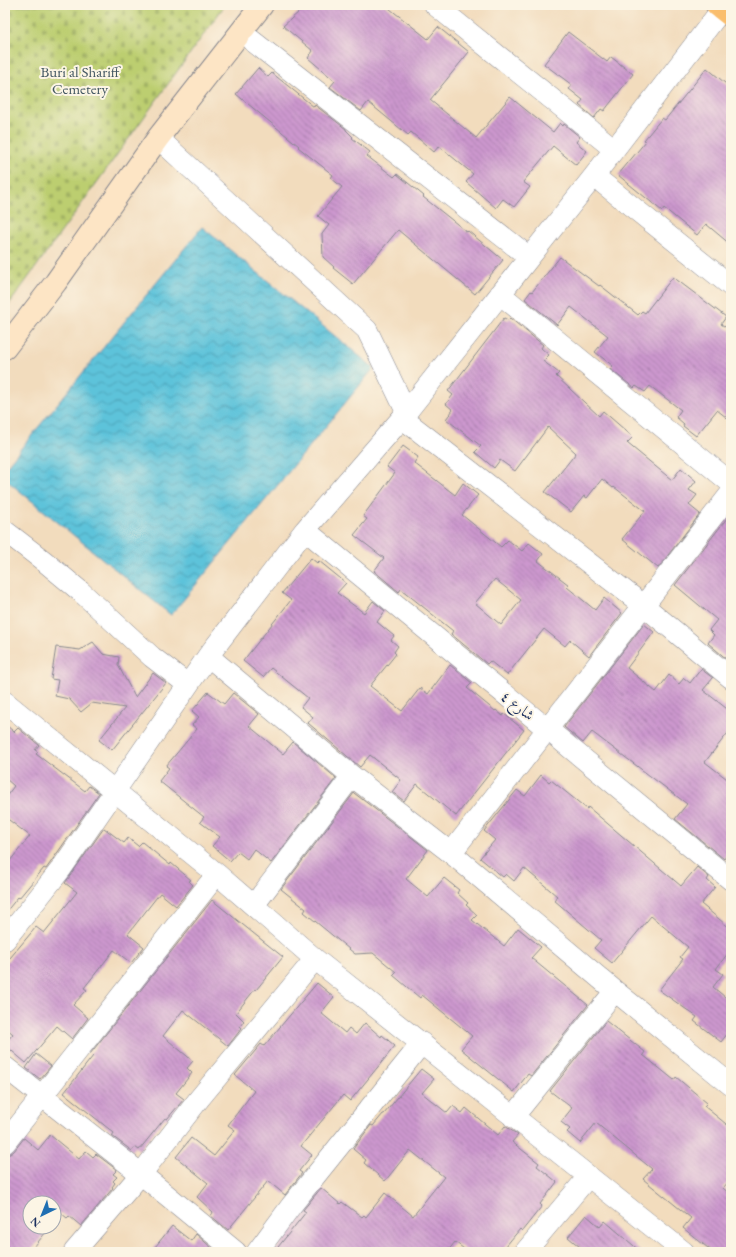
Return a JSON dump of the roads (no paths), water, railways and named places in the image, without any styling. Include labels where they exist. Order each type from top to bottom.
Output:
[{"type":"main road","points":[[5,348],[56,282],[158,138],[262,5]]},
{"type":"street","points":[[435,5],[614,149]]},
{"type":"street","points":[[5,940],[61,869],[187,684],[304,530],[404,415],[724,10]]},
{"type":"street","points":[[241,32],[528,257]]},
{"type":"street","points":[[158,138],[367,330],[404,415],[643,605],[731,678]]},
{"type":"street","points":[[594,176],[731,286]]},
{"type":"street","points":[[500,294],[731,483]]},
{"type":"street","points":[[450,853],[731,494]]},
{"type":"street","name":"شارع ٤","points":[[304,530],[731,880]]},
{"type":"street","points":[[5,531],[80,591],[152,657],[187,684]]},
{"type":"street","points":[[208,656],[352,776],[450,853],[615,991],[731,1085]]},
{"type":"street","points":[[5,702],[217,874],[315,959],[684,1252]]},
{"type":"street","points":[[254,905],[352,776]]},
{"type":"street","points":[[5,1143],[217,874]]},
{"type":"street","points":[[74,1252],[141,1174],[199,1099],[315,959]]},
{"type":"street","points":[[513,1117],[615,991]]},
{"type":"street","points":[[257,1252],[291,1206],[422,1043]]},
{"type":"street","points":[[5,1067],[141,1174],[236,1252]]},
{"type":"street","points":[[525,1252],[588,1177]]},
{"type":"water","points":[[202,227],[374,368],[171,615],[5,479],[5,468]]},
{"type":"park label","name":"Buri al Shariff Cemetery","points":[[80,80]]}]
